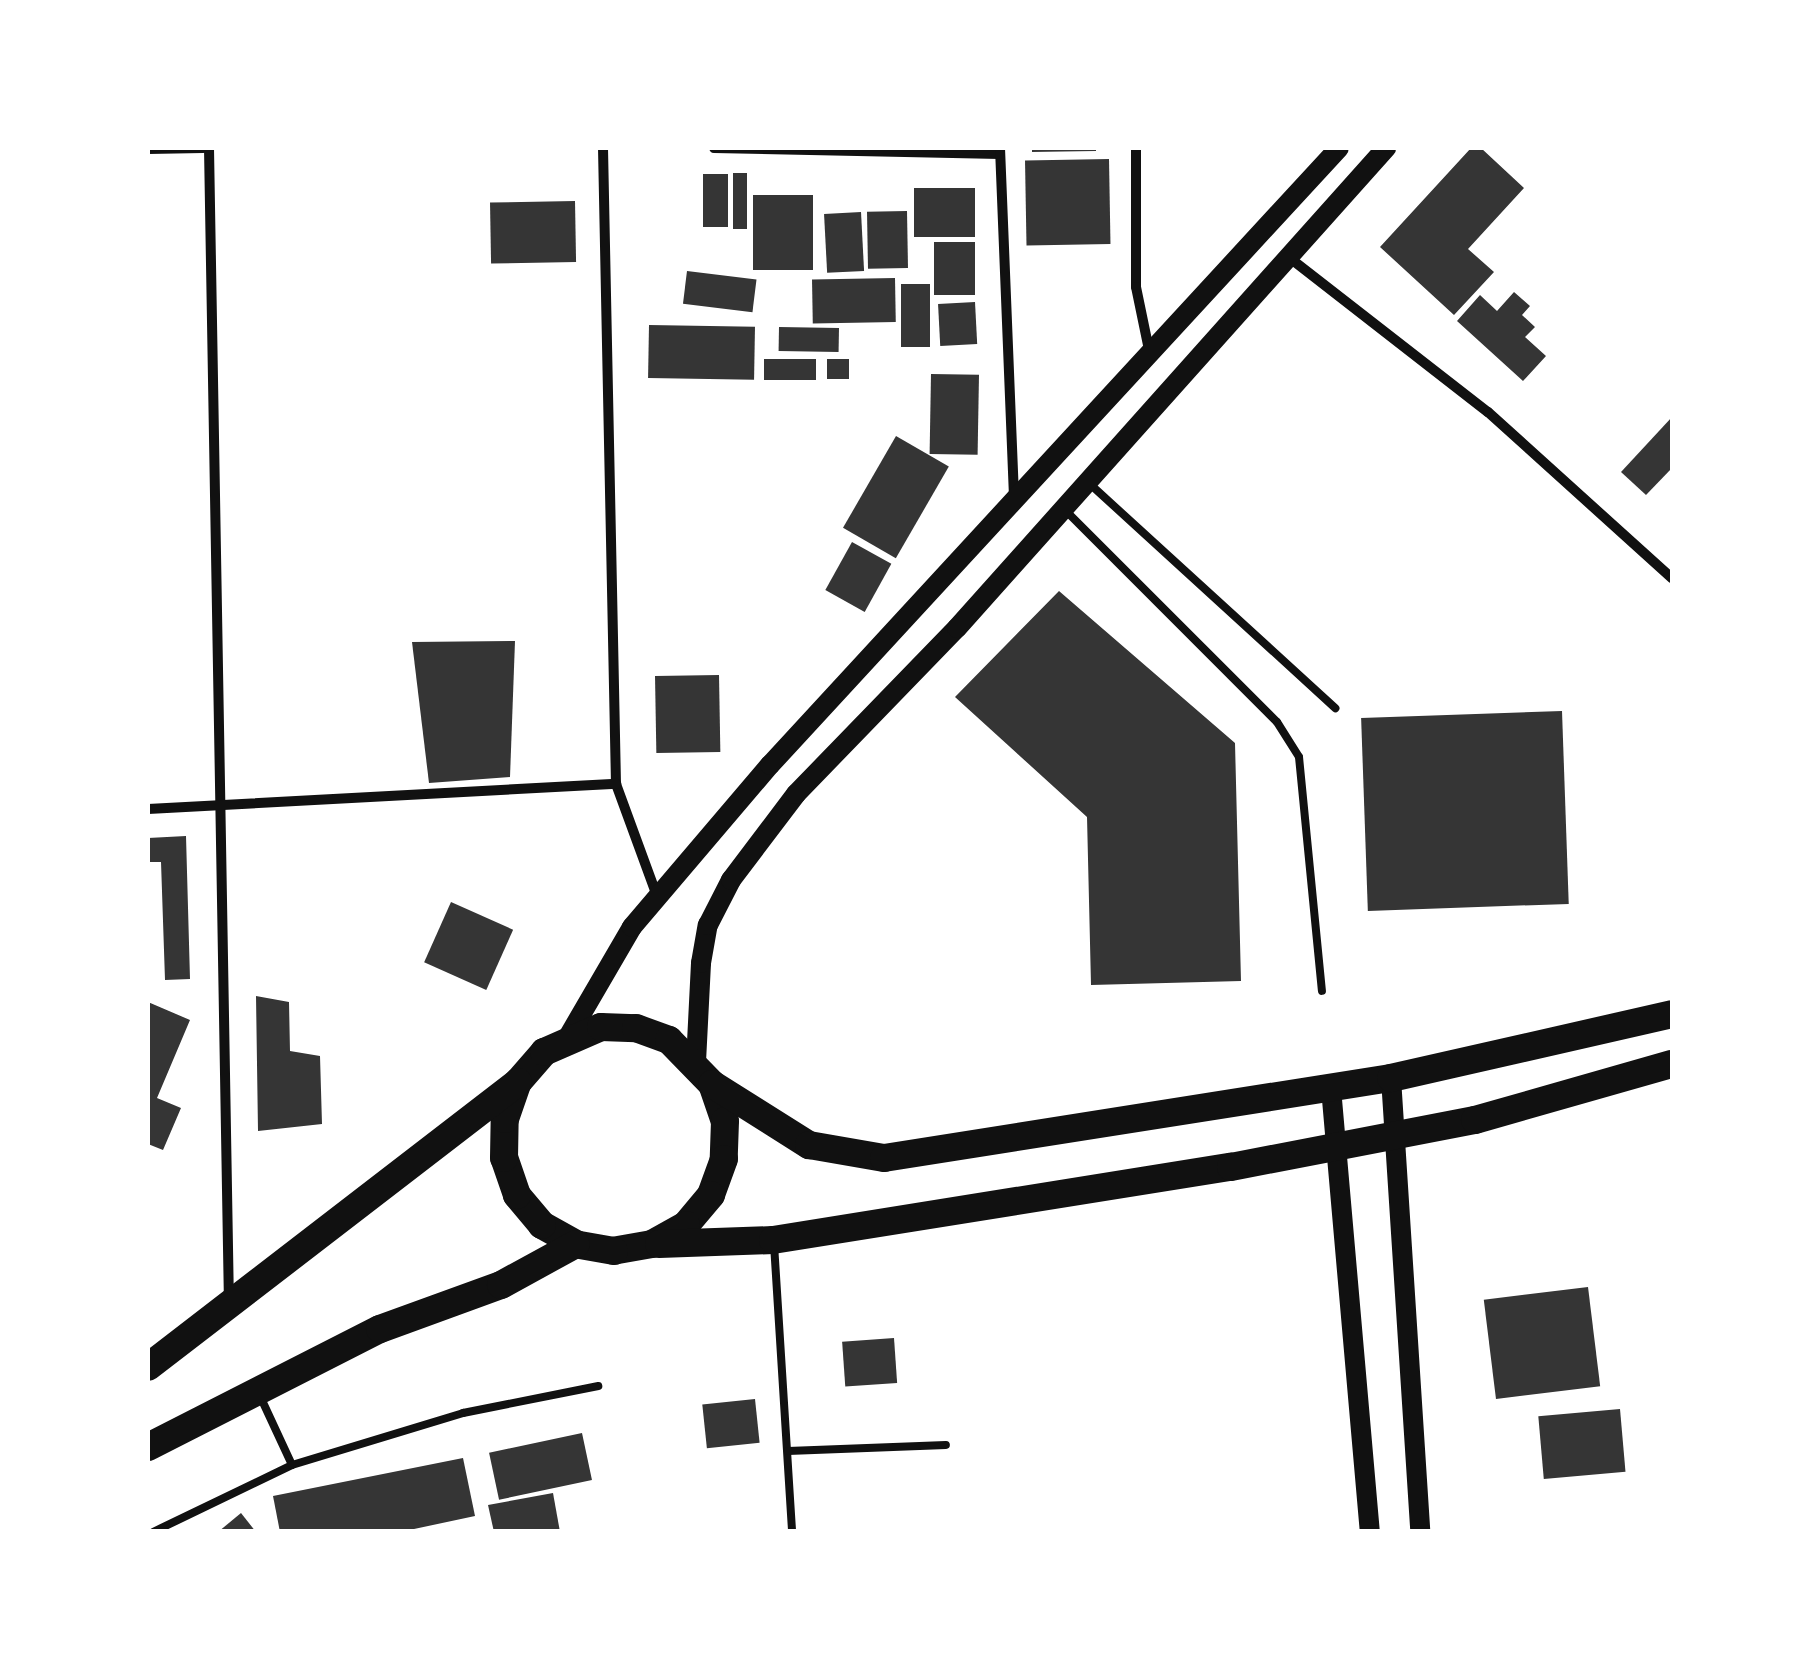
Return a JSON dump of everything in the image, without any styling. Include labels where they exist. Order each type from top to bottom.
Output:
[{"type":"highway","points":[[148,1367],[518,1082],[544,1052],[568,1037],[601,1027],[636,1028],[669,1040],[704,1073],[809,1145],[884,1158],[1391,1078],[1672,1014]]},
{"type":"highway","points":[[518,1082],[504,1119],[504,1158],[517,1195],[542,1225],[576,1244],[614,1251],[652,1244],[774,1240],[1394,1136],[1592,1090],[1672,1064]]},
{"type":"highway","points":[[652,1244],[686,1225],[711,1195],[724,1159],[725,1121],[704,1073]]},
{"type":"highway","points":[[148,1447],[380,1329],[501,1286],[576,1244]]},
{"type":"main road","points":[[568,1037],[599,975],[770,765],[1338,148]]},
{"type":"main road","points":[[704,1073],[701,963],[708,924],[731,880],[796,794],[1064,509],[1286,254],[1386,148]]},
{"type":"main road","points":[[1391,1078],[1420,1532]]},
{"type":"main road","points":[[1332,1088],[1370,1532]]},
{"type":"street","points":[[148,149],[206,148],[229,1308]]},
{"type":"street","points":[[604,148],[616,784],[658,899]]},
{"type":"street","points":[[714,148],[1000,151],[1014,500]]},
{"type":"street","points":[[1136,148],[1136,287],[1150,353]]},
{"type":"street","points":[[1286,254],[1488,412],[1672,578]]},
{"type":"street","points":[[148,809],[616,784]]},
{"type":"lane","points":[[1088,482],[1336,708]]},
{"type":"lane","points":[[1064,509],[1277,722],[1299,757],[1322,991]]},
{"type":"lane","points":[[774,1240],[792,1532]]},
{"type":"lane","points":[[153,1532],[292,1465],[463,1413],[598,1386]]},
{"type":"lane","points":[[256,1390],[292,1465]]},
{"type":"lane","points":[[788,1451],[946,1445]]},
{"type":"building","points":[[1032,148],[1096,148],[1096,151],[1032,152]]},
{"type":"building","points":[[1471,148],[1481,148],[1524,188],[1468,249],[1494,272],[1454,315],[1380,247]]},
{"type":"building","points":[[1109,159],[1110,244],[1026,245],[1025,160]]},
{"type":"building","points":[[733,173],[747,173],[747,229],[733,229]]},
{"type":"building","points":[[703,174],[728,174],[728,227],[703,227]]},
{"type":"building","points":[[914,188],[975,188],[975,237],[914,237]]},
{"type":"building","points":[[753,195],[813,195],[813,270],[753,270]]},
{"type":"building","points":[[575,201],[576,262],[491,263],[490,202]]},
{"type":"building","points":[[907,211],[908,268],[868,269],[867,212]]},
{"type":"building","points":[[861,212],[864,271],[827,273],[824,214]]},
{"type":"building","points":[[934,242],[975,242],[975,295],[934,295]]},
{"type":"building","points":[[687,271],[756,280],[752,312],[683,304]]},
{"type":"building","points":[[895,278],[896,322],[813,323],[812,279]]},
{"type":"building","points":[[901,284],[930,284],[930,347],[901,347]]},
{"type":"building","points":[[1514,292],[1530,306],[1522,315],[1535,327],[1525,337],[1546,356],[1523,381],[1457,321],[1480,295],[1497,311]]},
{"type":"building","points":[[975,302],[977,344],[940,346],[938,304]]},
{"type":"building","points":[[649,325],[755,327],[754,380],[648,378]]},
{"type":"building","points":[[779,327],[839,328],[839,352],[779,351]]},
{"type":"building","points":[[764,359],[816,359],[816,380],[764,380]]},
{"type":"building","points":[[827,359],[849,359],[849,379],[827,379]]},
{"type":"building","points":[[931,374],[979,375],[978,455],[930,454]]},
{"type":"building","points":[[1672,417],[1672,468],[1646,495],[1621,472]]},
{"type":"building","points":[[896,436],[949,466],[896,558],[843,528]]},
{"type":"building","points":[[852,542],[891,564],[865,612],[825,590]]},
{"type":"building","points":[[1059,591],[1235,743],[1241,981],[1091,985],[1087,817],[955,697]]},
{"type":"building","points":[[515,641],[510,777],[429,783],[412,642]]},
{"type":"building","points":[[719,675],[720,752],[656,753],[655,676]]},
{"type":"building","points":[[1562,711],[1569,904],[1368,911],[1361,718]]},
{"type":"building","points":[[186,836],[190,979],[165,980],[161,862],[148,862],[148,838]]},
{"type":"building","points":[[451,902],[513,930],[486,990],[424,962]]},
{"type":"building","points":[[256,996],[289,1002],[290,1051],[320,1056],[322,1124],[258,1131]]},
{"type":"building","points":[[148,1002],[190,1020],[157,1098],[181,1108],[163,1150],[148,1144]]},
{"type":"building","points":[[1588,1287],[1600,1386],[1496,1399],[1484,1300]]},
{"type":"building","points":[[894,1338],[897,1383],[845,1387],[842,1342]]},
{"type":"building","points":[[755,1399],[760,1443],[707,1448],[702,1405]]},
{"type":"building","points":[[1620,1409],[1625,1472],[1544,1479],[1538,1416]]},
{"type":"building","points":[[582,1433],[592,1480],[499,1500],[489,1453]]},
{"type":"building","points":[[463,1458],[475,1516],[400,1532],[280,1532],[273,1496]]},
{"type":"building","points":[[553,1493],[560,1532],[494,1532],[488,1505]]},
{"type":"building","points":[[241,1513],[256,1532],[218,1532]]}]
